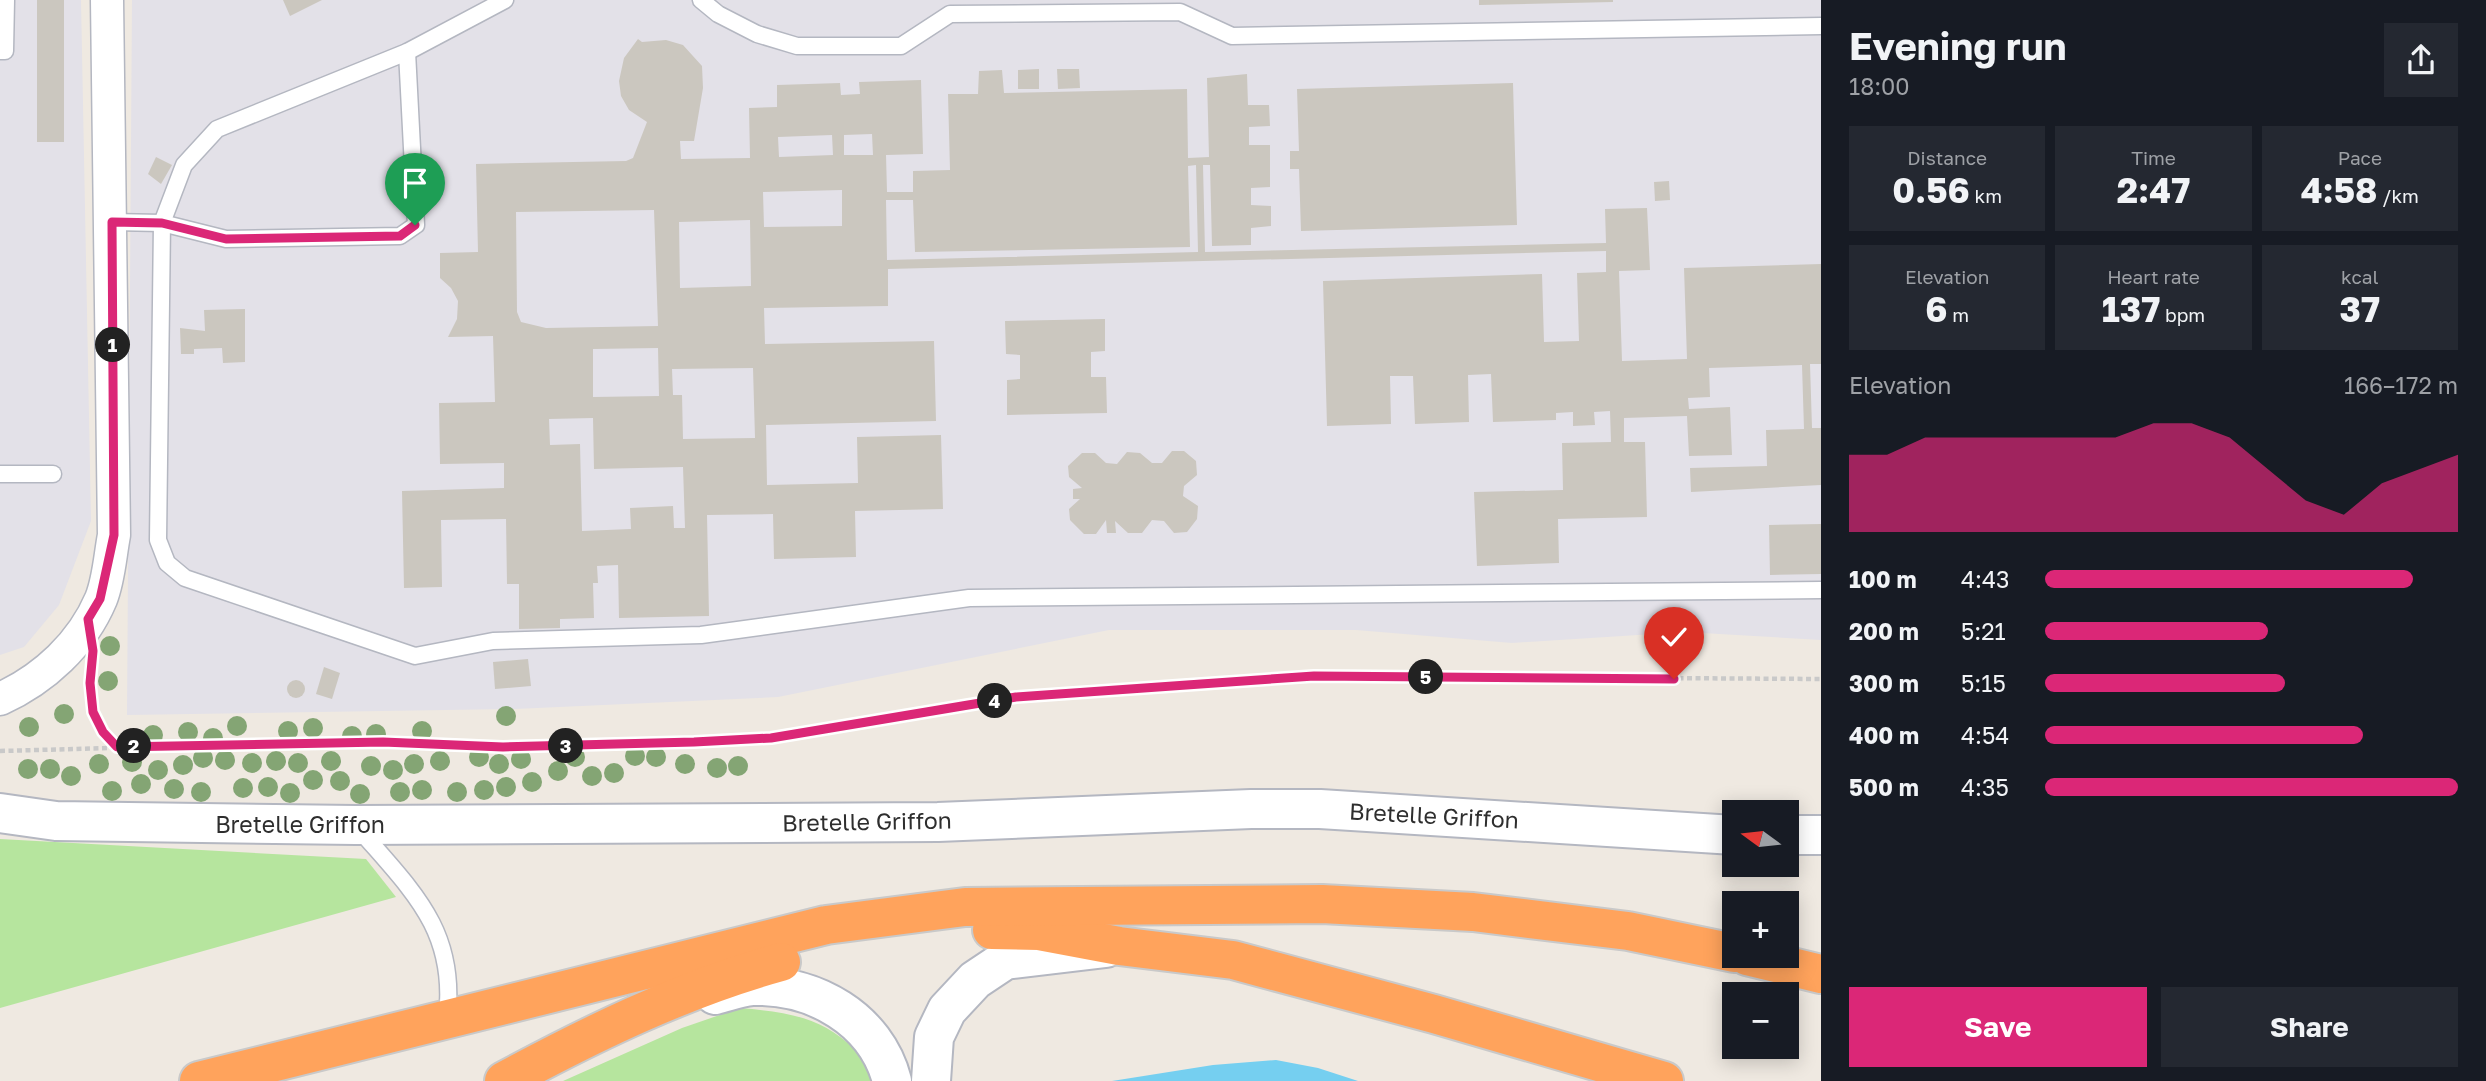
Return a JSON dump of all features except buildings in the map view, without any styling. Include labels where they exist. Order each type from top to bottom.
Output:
[{"type":"highway","points":[[199,1081],[826,925],[965,907],[1322,904],[1473,912],[1628,932],[1722,951]]},
{"type":"highway","points":[[504,1081],[625,1018],[746,971],[811,954],[960,929],[1039,931],[1119,946],[1233,960],[1434,1014],[1664,1081]]},
{"type":"highway","points":[[478,1081],[615,1004],[728,951]]},
{"type":"highway","points":[[1796,968],[1821,974]]},
{"type":"main road","name":"Bretelle Griffon","points":[[0,813],[83,822],[356,825],[939,822],[1306,809],[1722,834]]},
{"type":"main road","points":[[1799,835],[1821,835]]},
{"type":"main road","points":[[931,1081],[934,1037],[947,1010],[975,980],[1005,960],[1119,946]]},
{"type":"main road","points":[[625,1018],[749,986],[785,988],[820,998],[861,1024],[886,1058],[892,1081]]},
{"type":"street","points":[[0,699],[22,689],[47,671],[73,645],[100,599],[114,535],[107,0]]},
{"type":"lane","points":[[0,51],[5,51],[6,0]]},
{"type":"lane","points":[[505,0],[407,52],[217,130],[184,165],[162,223],[159,540],[167,563],[185,578],[415,656],[494,641],[701,635],[969,598],[1821,590]]},
{"type":"lane","points":[[701,0],[718,14],[757,34],[797,46],[901,46],[950,14],[1180,12],[1232,36],[1821,26]]},
{"type":"lane","points":[[112,222],[162,223],[226,239],[400,236],[415,225],[416,216],[407,52]]},
{"type":"lane","points":[[0,474],[53,474]]},
{"type":"lane","points":[[356,825],[415,895],[438,932],[450,974],[447,1020]]},
{"type":"path","points":[[88,619],[93,651],[90,683],[93,712],[103,732],[117,747]]},
{"type":"path","points":[[0,751],[383,742],[553,746],[771,738],[1016,697],[1314,676],[1821,679]]},
{"type":"shaded area","points":[[0,0],[81,0],[91,521],[59,605],[24,647],[0,655]]},
{"type":"shaded area","points":[[132,0],[1821,0],[1821,640],[1685,632],[1512,643],[1356,630],[1109,630],[778,697],[515,709],[127,715]]},
{"type":"green space","points":[[0,839],[366,859],[396,897],[0,1008]]},
{"type":"green space","points":[[740,1008],[787,1014],[829,1030],[865,1060],[872,1071],[874,1081],[563,1081],[682,1028]]},
{"type":"water","points":[[1276,1060],[1318,1068],[1358,1081],[1112,1081],[1213,1065]]},
{"type":"route","points":[[415,225],[400,236],[226,239],[162,223],[112,222],[114,535],[100,599],[88,619],[93,651],[90,683],[93,712],[103,732],[117,747],[383,742],[503,747],[694,742],[771,738],[1016,697],[1314,676],[1674,679]]}]
